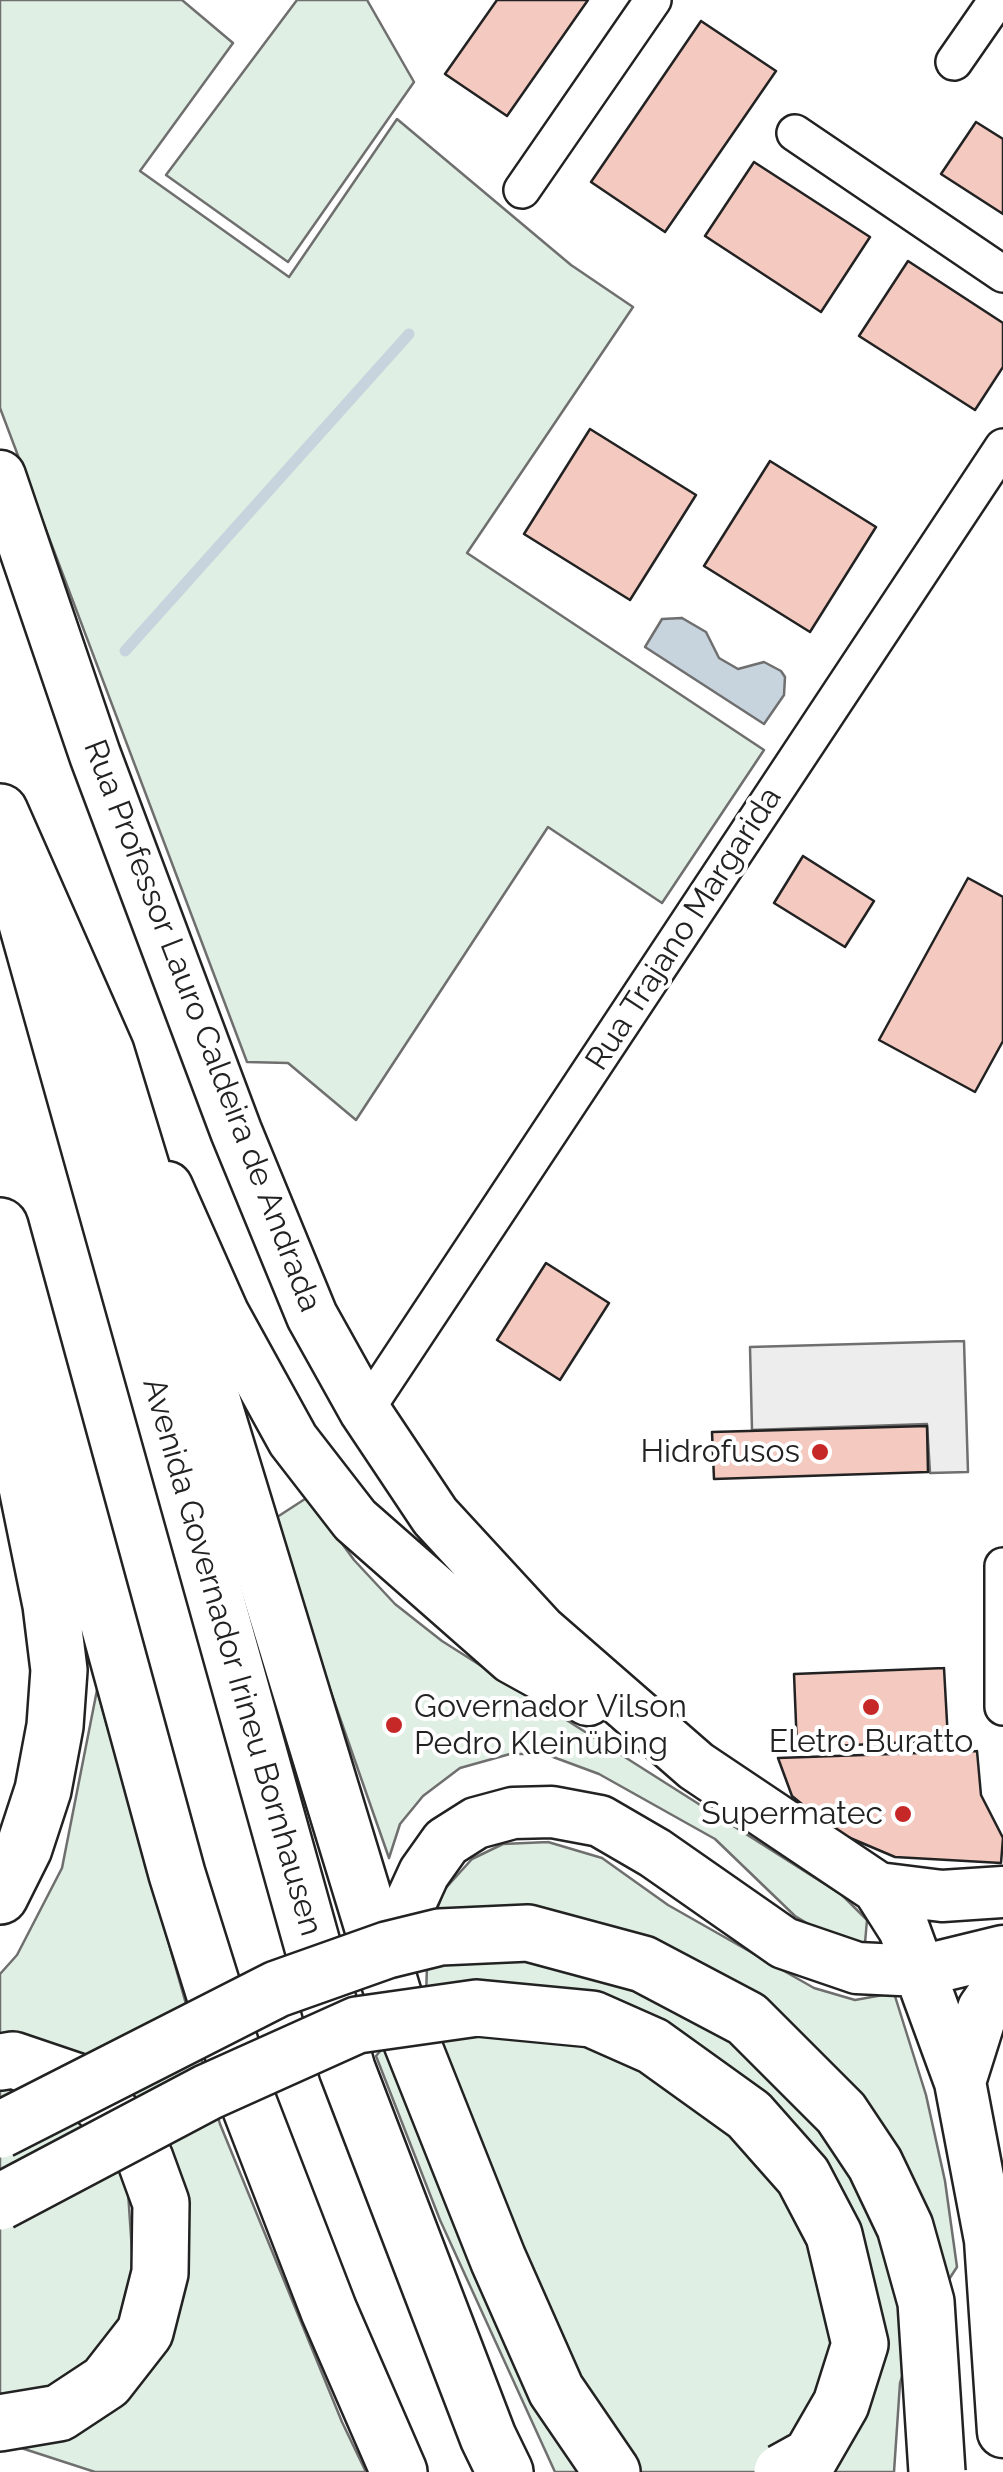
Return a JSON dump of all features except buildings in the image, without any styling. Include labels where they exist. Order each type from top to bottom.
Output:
[{"type":"main road","name":"Rua Professor Lauro Caldeira de Andrada","points":[[0,476],[95,754],[236,1131],[312,1316],[365,1411],[435,1516],[540,1630],[675,1748],[878,1888]]},
{"type":"main road","points":[[0,812],[223,1313],[293,1440],[355,1520],[512,1658],[675,1748]]},
{"type":"main road","name":"Avenida Governador Irineu Bornhausen","points":[[0,828],[347,2069],[505,2472]]},
{"type":"main road","points":[[106,1052],[386,1973],[498,2259],[556,2390],[612,2472]]},
{"type":"main road","points":[[0,1226],[177,1874],[249,2104],[329,2310],[399,2472]]},
{"type":"main road","points":[[0,1355],[51,1605],[59,1670],[55,1726],[43,1790],[24,1848],[0,1896]]},
{"type":"main road","points":[[386,1973],[418,1885],[446,1842],[476,1822],[514,1813],[552,1812],[600,1822],[710,1890],[784,1944],[858,1968],[921,1970],[1003,1951]]},
{"type":"main road","points":[[878,1888],[942,1896],[1003,1892]]},
{"type":"main road","points":[[878,1888],[904,1929],[960,2082],[990,2240],[1003,2432]]},
{"type":"main road","points":[[0,2130],[277,1989],[387,1950],[440,1937],[528,1933],[643,1964],[746,2020],[841,2112],[874,2164],[905,2227],[926,2302],[937,2472]]},
{"type":"main road","points":[[960,2082],[983,2009],[1003,1980]]},
{"type":"main road","points":[[0,2202],[208,2092],[357,2026],[477,2008],[592,2019],[653,2046],[749,2115],[803,2176],[834,2235],[860,2344],[841,2404],[811,2456],[782,2472]]},
{"type":"main road","points":[[0,2062],[13,2060],[75,2081],[117,2119],[145,2159],[160,2203],[160,2273],[144,2332],[106,2382],[59,2413],[0,2423]]},
{"type":"street","points":[[522,190],[653,0]]},
{"type":"street","points":[[954,62],[997,0]]},
{"type":"street","points":[[795,133],[1003,274]]},
{"type":"street","name":"Rua Trajano Margarida","points":[[365,1411],[1003,447]]},
{"type":"street","points":[[1003,1566],[1003,1707]]},
{"type":"green space","points":[[0,0],[182,0],[233,43],[140,171],[289,277],[397,119],[571,265],[633,307],[467,553],[764,750],[662,903],[548,827],[356,1120],[288,1063],[247,1062],[0,408]]},
{"type":"green space","points":[[297,0],[367,0],[414,82],[288,262],[166,175]]},
{"type":"green space","points":[[308,1497],[354,1560],[395,1604],[442,1641],[842,1895],[867,1920],[865,1943],[840,1943],[795,1916],[715,1839],[599,1774],[545,1754],[510,1754],[460,1768],[423,1796],[400,1824],[389,1858],[271,1521]]},
{"type":"green space","points":[[97,1690],[220,2124],[366,2472],[95,2472],[12,2445],[121,2389],[161,2152],[0,2044],[0,1974],[17,1955],[62,1868]]},
{"type":"green space","points":[[548,1842],[602,1858],[668,1905],[814,1988],[855,2000],[894,1993],[926,2095],[945,2181],[957,2267],[916,2330],[900,2383],[894,2472],[555,2472],[440,2220],[376,2056],[426,1997],[428,1934],[444,1890],[472,1859],[503,1844]]},
{"type":"green space","points":[[0,2087],[29,2089],[82,2113],[127,2177],[134,2281],[113,2347],[53,2392],[0,2403]]},
{"type":"shaded area","points":[[682,618],[706,632],[719,658],[738,669],[764,662],[781,671],[785,677],[784,695],[764,724],[645,647],[662,619]]},
{"type":"shaded area","points":[[964,1341],[968,1472],[930,1473],[927,1424],[752,1430],[750,1347]]},
{"type":"waterway","points":[[125,651],[409,334]]},
{"type":"place","name":"Hidrofusos","points":[[820,1452]]},
{"type":"place","name":"Eletro Buratto","points":[[871,1707]]},
{"type":"place","name":"Governador Vilson Pedro Kleinübing","points":[[394,1725]]},
{"type":"place","name":"Supermatec","points":[[903,1814]]}]
